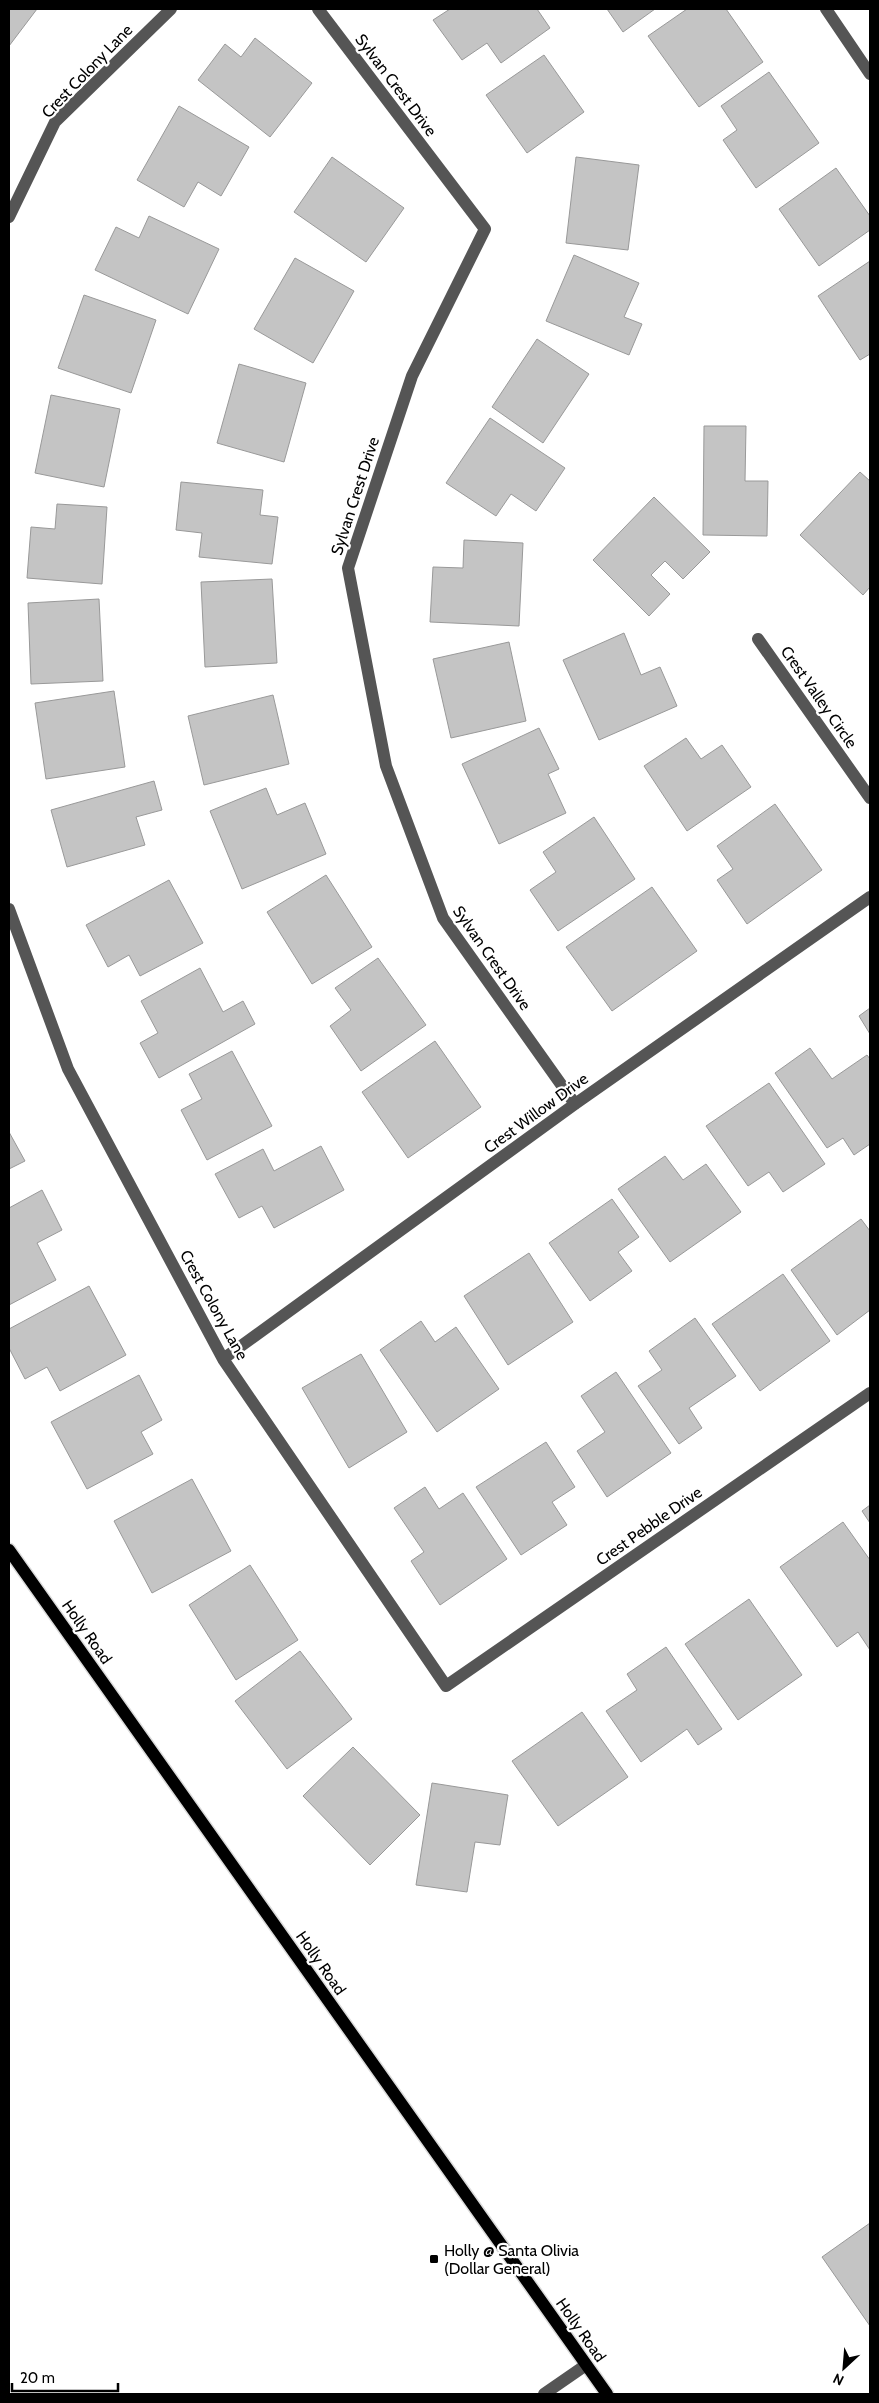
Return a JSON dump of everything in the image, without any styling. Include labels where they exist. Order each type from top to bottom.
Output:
[{"type":"main road","name":"Holly Road","points":[[9,1550],[606,2394]]},
{"type":"street","name":"Crest Colony Lane","points":[[9,217],[55,122],[171,9]]},
{"type":"street","name":"Sylvan Crest Drive","points":[[318,9],[485,229],[412,376],[348,568],[386,766],[442,918],[575,1104]]},
{"type":"street","points":[[826,9],[870,74]]},
{"type":"street","name":"Crest Valley Circle","points":[[758,639],[870,798]]},
{"type":"street","name":"Crest Willow Drive","points":[[223,1358],[575,1104],[870,897]]},
{"type":"street","name":"Crest Colony Lane","points":[[9,909],[68,1069],[223,1358],[446,1686]]},
{"type":"street","name":"Crest Pebble Drive","points":[[446,1686],[870,1393]]},
{"type":"street","points":[[544,2394],[586,2365]]},
{"type":"building","points":[[9,9],[37,9],[9,46]]},
{"type":"building","points":[[450,9],[537,9],[550,28],[501,63],[487,43],[462,60],[433,20]]},
{"type":"building","points":[[607,9],[655,9],[623,32]]},
{"type":"building","points":[[687,9],[726,9],[763,62],[699,107],[648,36]]},
{"type":"building","points":[[255,38],[312,83],[270,137],[198,80],[225,44],[241,57]]},
{"type":"building","points":[[544,55],[584,112],[527,153],[486,95]]},
{"type":"building","points":[[769,72],[819,143],[756,188],[723,140],[737,130],[721,106]]},
{"type":"building","points":[[179,106],[249,147],[221,196],[198,182],[184,207],[137,180]]},
{"type":"building","points":[[332,157],[404,208],[366,262],[294,212]]},
{"type":"building","points":[[576,157],[639,165],[628,250],[566,243]]},
{"type":"building","points":[[836,168],[870,216],[870,230],[819,266],[779,209]]},
{"type":"building","points":[[149,216],[219,249],[188,314],[95,270],[116,227],[139,238]]},
{"type":"building","points":[[574,255],[639,283],[624,317],[642,324],[629,355],[546,321]]},
{"type":"building","points":[[295,258],[354,291],[313,363],[254,329]]},
{"type":"building","points":[[870,261],[870,354],[860,360],[818,296]]},
{"type":"building","points":[[84,295],[156,320],[131,393],[58,368]]},
{"type":"building","points":[[537,339],[589,374],[543,443],[492,407]]},
{"type":"building","points":[[239,364],[306,383],[284,462],[217,443]]},
{"type":"building","points":[[51,395],[120,409],[104,487],[35,473]]},
{"type":"building","points":[[490,418],[565,468],[536,511],[511,494],[496,516],[446,483]]},
{"type":"building","points":[[704,426],[746,426],[745,481],[768,481],[767,536],[703,535]]},
{"type":"building","points":[[860,472],[870,481],[870,587],[863,595],[800,535]]},
{"type":"building","points":[[181,482],[263,490],[260,515],[278,517],[272,564],[199,557],[202,533],[176,530]]},
{"type":"building","points":[[654,497],[710,552],[683,579],[665,561],[651,575],[670,594],[649,616],[593,560]]},
{"type":"building","points":[[57,504],[107,507],[102,584],[27,578],[31,527],[55,529]]},
{"type":"building","points":[[464,540],[523,543],[519,626],[430,622],[433,567],[463,568]]},
{"type":"building","points":[[272,579],[277,663],[205,667],[201,582]]},
{"type":"building","points":[[99,599],[103,681],[31,684],[28,603]]},
{"type":"building","points":[[624,633],[641,675],[660,667],[677,706],[599,740],[563,660]]},
{"type":"building","points":[[509,642],[526,721],[451,738],[433,659]]},
{"type":"building","points":[[114,691],[125,767],[46,779],[35,703]]},
{"type":"building","points":[[273,695],[289,764],[204,785],[188,716]]},
{"type":"building","points":[[539,728],[559,769],[548,774],[566,813],[499,844],[462,764]]},
{"type":"building","points":[[686,738],[701,759],[722,745],[751,787],[687,831],[644,766]]},
{"type":"building","points":[[154,781],[162,810],[136,817],[145,845],[67,867],[51,810]]},
{"type":"building","points":[[266,788],[277,815],[305,803],[326,854],[242,889],[210,811]]},
{"type":"building","points":[[775,804],[822,870],[747,924],[717,880],[733,869],[717,846]]},
{"type":"building","points":[[594,817],[635,879],[558,931],[530,890],[556,872],[543,852]]},
{"type":"building","points":[[326,875],[372,947],[312,984],[267,912]]},
{"type":"building","points":[[169,880],[203,943],[140,976],[129,955],[108,967],[86,925]]},
{"type":"building","points":[[652,887],[697,951],[612,1011],[566,947]]},
{"type":"building","points":[[378,958],[426,1025],[361,1071],[330,1026],[351,1010],[335,988]]},
{"type":"building","points":[[200,968],[223,1012],[243,1001],[255,1024],[159,1078],[140,1043],[158,1033],[141,1001]]},
{"type":"building","points":[[870,1008],[870,1034],[859,1016]]},
{"type":"building","points":[[435,1041],[481,1107],[408,1158],[362,1092]]},
{"type":"building","points":[[810,1048],[832,1079],[867,1055],[870,1059],[870,1144],[854,1155],[843,1138],[827,1148],[775,1073]]},
{"type":"building","points":[[232,1051],[272,1126],[207,1160],[181,1110],[202,1099],[189,1074]]},
{"type":"building","points":[[769,1083],[825,1164],[783,1192],[769,1172],[748,1186],[706,1126]]},
{"type":"building","points":[[9,1132],[25,1161],[9,1169]]},
{"type":"building","points":[[321,1146],[344,1190],[274,1228],[262,1206],[239,1218],[215,1174],[263,1149],[274,1171]]},
{"type":"building","points":[[665,1156],[683,1180],[706,1164],[741,1212],[670,1262],[618,1189]]},
{"type":"building","points":[[42,1190],[62,1230],[37,1243],[56,1280],[9,1305],[9,1208]]},
{"type":"building","points":[[612,1199],[639,1237],[618,1252],[632,1271],[590,1301],[549,1243]]},
{"type":"building","points":[[861,1219],[870,1231],[870,1310],[837,1335],[791,1270]]},
{"type":"building","points":[[529,1253],[573,1322],[508,1365],[464,1296]]},
{"type":"building","points":[[783,1274],[830,1341],[760,1391],[712,1324]]},
{"type":"building","points":[[89,1286],[126,1355],[60,1391],[47,1367],[25,1379],[9,1348],[9,1329]]},
{"type":"building","points":[[695,1318],[736,1376],[689,1408],[702,1428],[679,1444],[638,1386],[662,1370],[649,1351]]},
{"type":"building","points":[[421,1321],[435,1342],[456,1327],[499,1389],[437,1432],[380,1350]]},
{"type":"building","points":[[361,1354],[407,1432],[349,1468],[302,1388]]},
{"type":"building","points":[[616,1372],[671,1453],[607,1497],[577,1451],[605,1432],[581,1396]]},
{"type":"building","points":[[139,1375],[162,1420],[141,1432],[153,1454],[87,1489],[51,1422]]},
{"type":"building","points":[[546,1442],[575,1487],[552,1502],[567,1525],[521,1555],[476,1487]]},
{"type":"building","points":[[192,1479],[231,1551],[152,1593],[114,1521]]},
{"type":"building","points":[[425,1487],[439,1509],[463,1493],[507,1559],[440,1605],[411,1561],[424,1552],[394,1508]]},
{"type":"building","points":[[870,1505],[870,1523],[862,1511]]},
{"type":"building","points":[[843,1522],[870,1560],[870,1650],[858,1632],[837,1647],[780,1567]]},
{"type":"building","points":[[250,1565],[298,1640],[236,1680],[189,1605]]},
{"type":"building","points":[[749,1599],[802,1675],[738,1720],[685,1644]]},
{"type":"building","points":[[666,1647],[722,1729],[698,1745],[687,1729],[641,1762],[606,1711],[637,1690],[627,1674]]},
{"type":"building","points":[[300,1651],[352,1719],[287,1769],[235,1701]]},
{"type":"building","points":[[582,1712],[628,1777],[558,1826],[512,1761]]},
{"type":"building","points":[[353,1747],[420,1815],[370,1865],[303,1796]]},
{"type":"building","points":[[432,1783],[508,1795],[500,1845],[475,1842],[467,1892],[416,1885]]},
{"type":"building","points":[[870,2223],[870,2326],[822,2257]]},
{"type":"place","name":"Holly @ Santa Olivia (Dollar General)","points":[[434,2259]]}]
